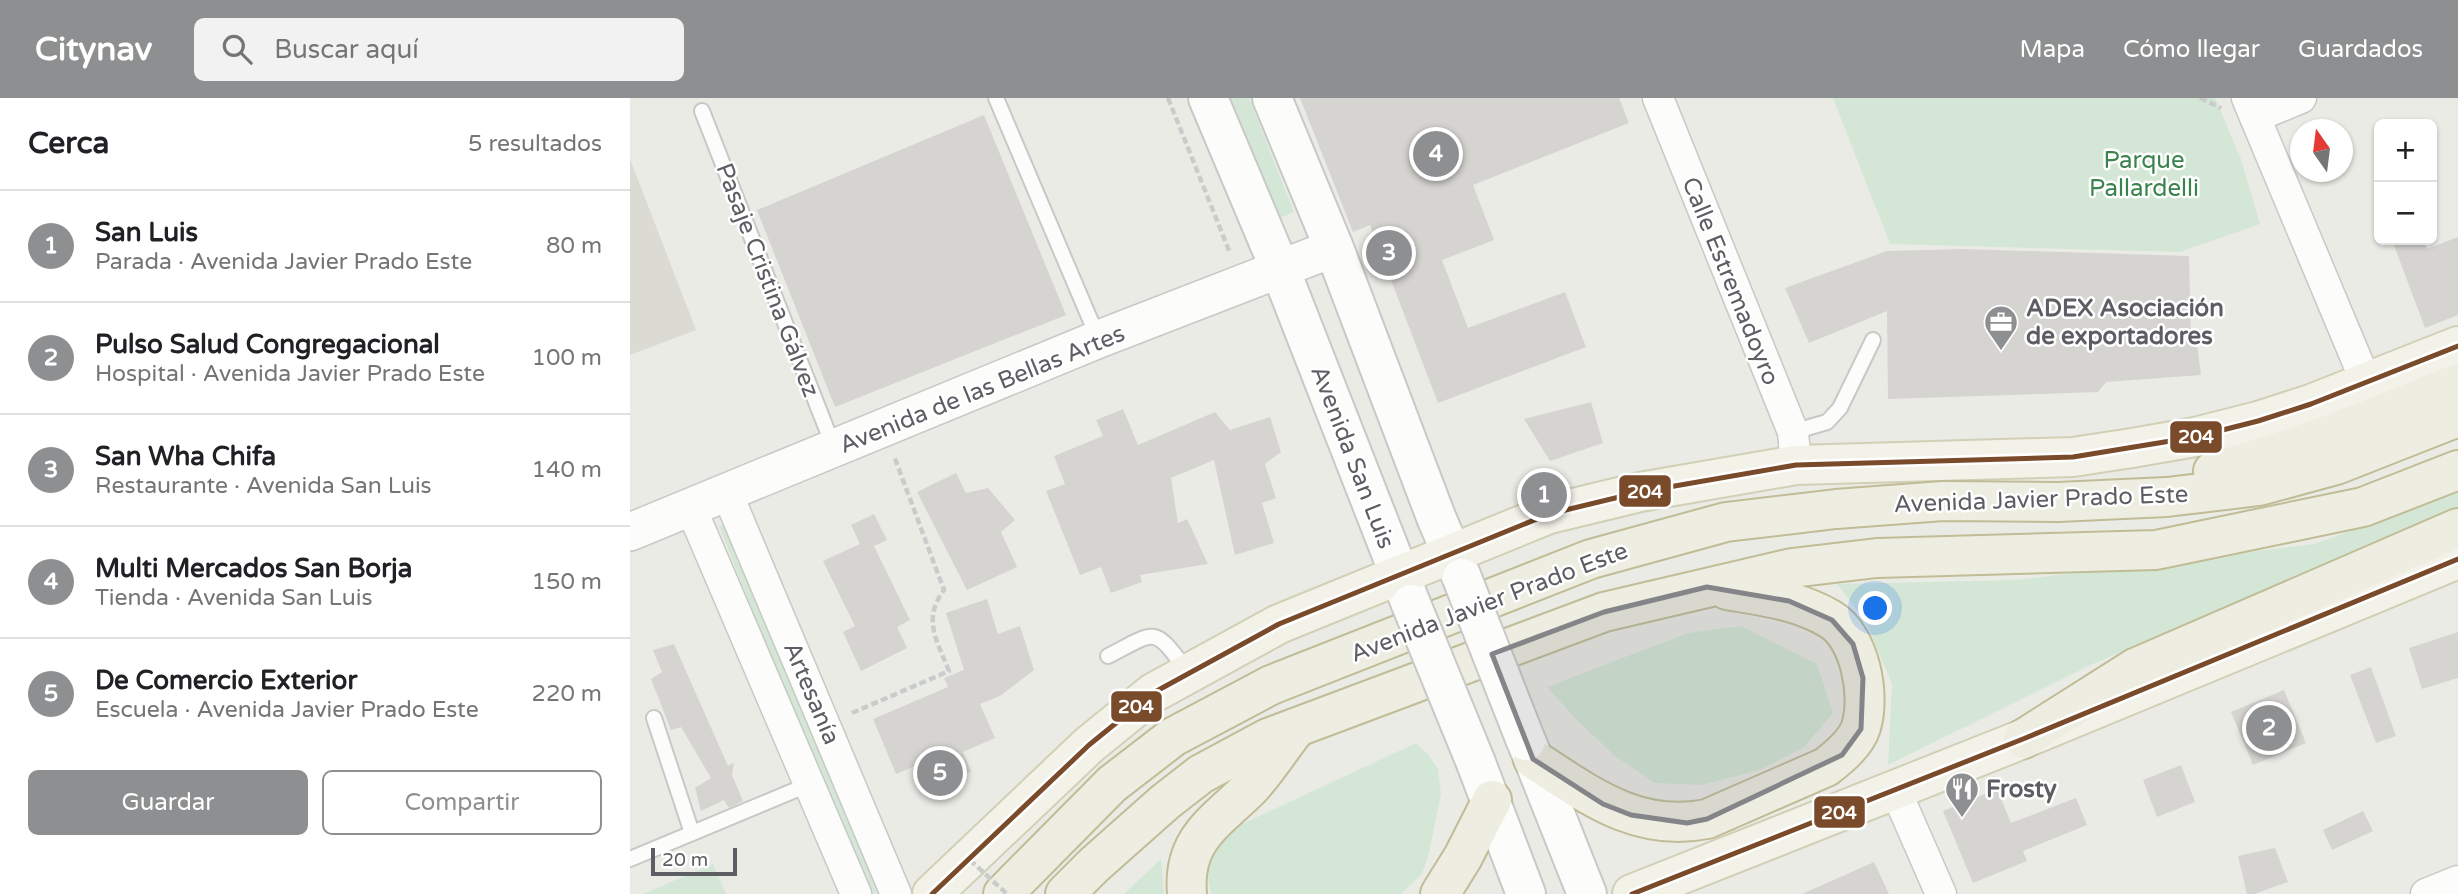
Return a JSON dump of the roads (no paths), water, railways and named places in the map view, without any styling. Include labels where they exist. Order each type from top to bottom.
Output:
[{"type":"highway","points":[[2058,502],[2138,491],[2246,463],[2374,418],[2458,383]]},
{"type":"highway","name":"Avenida Javier Prado Este","points":[[1005,894],[1112,784],[1173,737],[1271,685],[1591,559],[1726,522],[1836,509],[1943,501],[2058,502],[2167,497],[2259,486],[2336,465],[2458,417]]},
{"type":"highway","name":"Avenida Javier Prado Este","points":[[1065,894],[1165,802],[1201,774],[1268,738],[1604,612],[1792,568],[1877,558],[2156,550],[2363,507],[2458,470]]},
{"type":"highway","points":[[2023,739],[2135,668],[2458,528]]},
{"type":"highway","points":[[1529,750],[1603,804],[1631,815],[1661,822],[1687,823],[1707,819],[1826,766],[1842,755],[1861,729],[1865,704],[1863,678],[1853,644],[1832,620],[1789,601],[1707,587]]},
{"type":"highway","points":[[1187,894],[1186,879],[1197,841],[1207,827],[1252,785],[1298,726]]},
{"type":"highway","points":[[1440,894],[1463,858],[1492,800]]},
{"type":"main road","name":"Avenida San Luis","points":[[1208,98],[1280,269],[1405,590],[1492,800],[1526,894]]},
{"type":"main road","points":[[1272,98],[1334,248],[1587,894]]},
{"type":"main road","name":"Avenida Javier Prado Este","points":[[932,894],[1109,728],[1153,693],[1279,624],[1405,590],[1457,566],[1549,514],[1794,449],[2073,457],[2132,448],[2258,421],[2458,346]]},
{"type":"main road","points":[[1632,894],[2023,739],[2458,559]]},
{"type":"street","name":"Calle Estremadoyro","points":[[1658,98],[1794,449]]},
{"type":"street","points":[[2301,98],[2251,108],[2366,382]]},
{"type":"street","name":"Avenida de las Bellas Artes","points":[[630,532],[1099,340],[1334,248]]},
{"type":"street","name":"Artesanía","points":[[727,493],[896,894]]},
{"type":"street","name":"Artesanía","points":[[691,508],[856,894]]},
{"type":"street","points":[[1895,789],[1941,894]]},
{"type":"street","points":[[2426,894],[2458,881]]},
{"type":"lane","points":[[996,98],[1099,340]]},
{"type":"lane","name":"Pasaje Cristina Gálvez","points":[[702,111],[834,449]]},
{"type":"lane","points":[[1794,449],[1840,408],[1873,341]]},
{"type":"lane","points":[[1108,656],[1150,635],[1158,637],[1171,649],[1188,672]]},
{"type":"lane","points":[[654,718],[692,832]]},
{"type":"lane","points":[[630,859],[810,784]]},
{"type":"place","name":"Multi Mercados San Borja","points":[[1436,154]]},
{"type":"place","name":"San Wha Chifa","points":[[1389,253]]},
{"type":"place","name":"ADEX Asociación de exportadores","points":[[2001,352]]},
{"type":"place","name":"San Luis","points":[[1544,495]]},
{"type":"place","name":"Pulso Salud Congregacional","points":[[2269,728]]},
{"type":"place","name":"De Comercio Exterior","points":[[940,773]]},
{"type":"place","name":"Frosty","points":[[1962,819]]},
{"type":"park label","name":"Parque Pallardelli","points":[[2144,174]]}]
